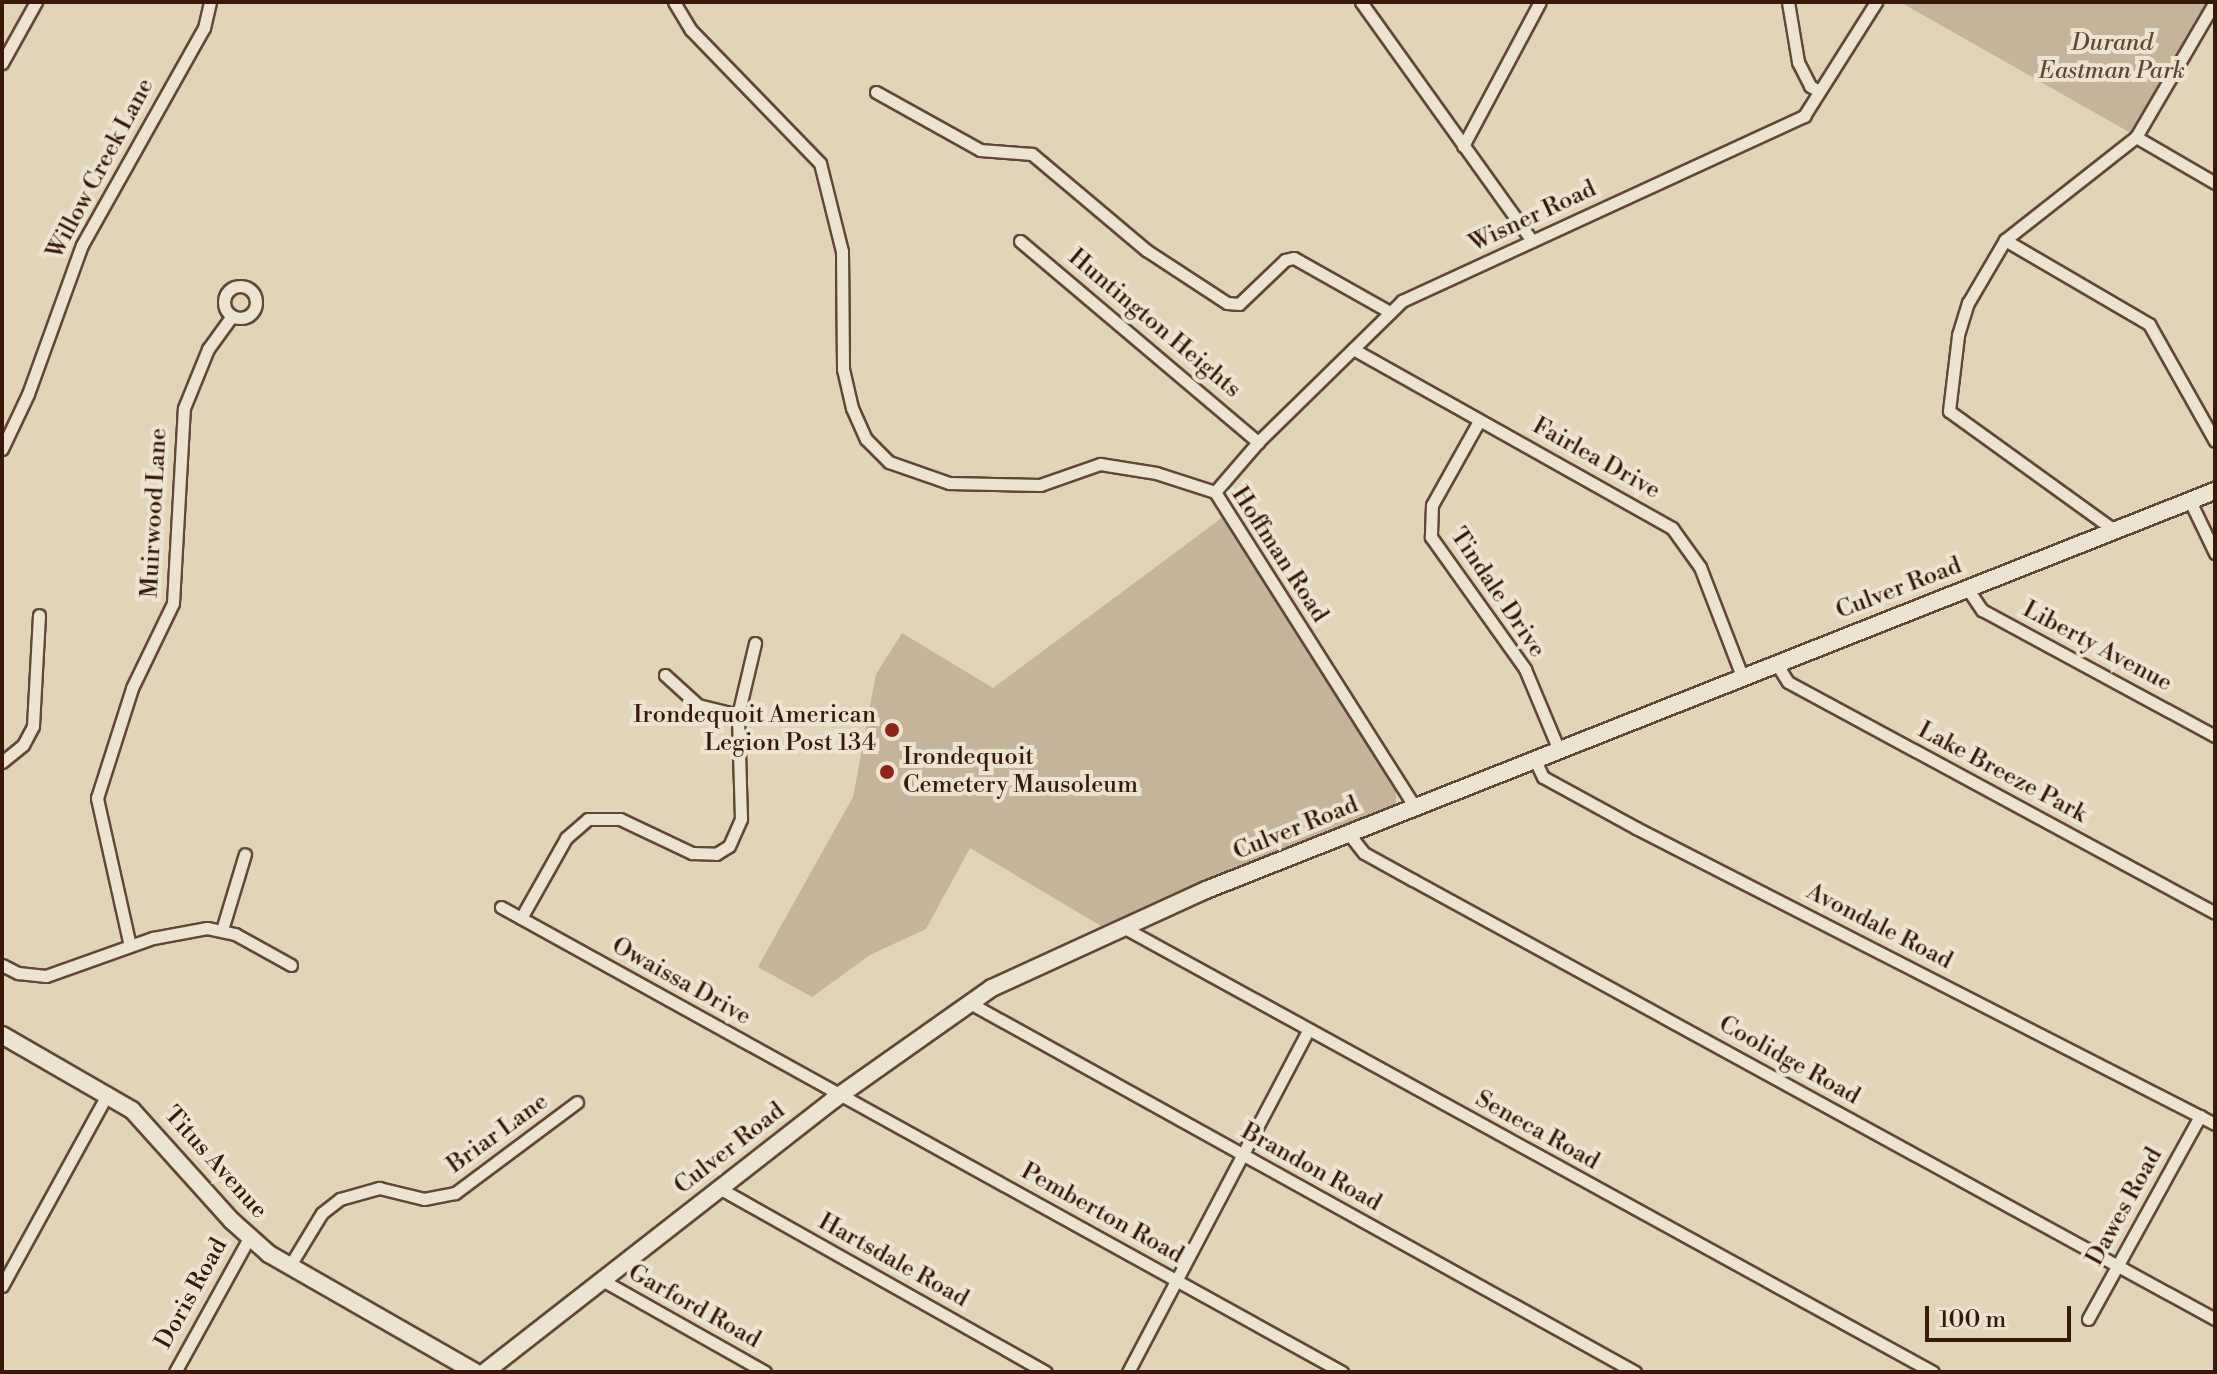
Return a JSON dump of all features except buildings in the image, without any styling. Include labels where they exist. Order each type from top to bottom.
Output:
[{"type":"main road","name":"Culver Road","points":[[485,1372],[839,1095],[967,1002],[1120,926],[1558,748],[2215,491]]},
{"type":"main road","name":"Titus Avenue","points":[[2,1035],[108,1093],[151,1126],[249,1238],[289,1267],[475,1372]]},
{"type":"street","points":[[2,63],[36,2]]},
{"type":"street","name":"Willow Creek Lane","points":[[2,449],[28,394],[82,245],[204,28],[210,2]]},
{"type":"street","name":"Hoffman Road","points":[[674,2],[691,30],[820,163],[842,251],[843,369],[852,408],[866,439],[889,462],[949,483],[1040,485],[1100,464],[1156,473],[1215,492],[1415,807]]},
{"type":"street","points":[[1361,2],[1532,241]]},
{"type":"street","points":[[1463,146],[1540,2]]},
{"type":"street","points":[[1788,2],[1798,62],[1810,86],[1819,91]]},
{"type":"street","name":"Wisner Road","points":[[1215,492],[1258,442],[1402,301],[1804,116],[1876,2]]},
{"type":"street","points":[[2114,530],[1949,411],[1947,396],[1968,303],[2005,240],[2136,137],[2215,2]]},
{"type":"street","points":[[876,92],[980,150],[1032,154],[1157,258],[1227,303],[1239,304],[1285,260],[1294,258],[1390,312]]},
{"type":"street","points":[[2136,137],[2215,183]]},
{"type":"street","points":[[2005,240],[2149,324],[2215,441]]},
{"type":"street","name":"Huntington Heights","points":[[1020,241],[1258,442]]},
{"type":"street","name":"Muirwood Lane","points":[[130,946],[97,798],[132,688],[173,603],[184,408],[208,349],[232,316]]},
{"type":"street","name":"Fairlea Drive","points":[[1353,349],[1665,522],[1683,538],[1700,567],[1742,676]]},
{"type":"street","name":"Tindale Drive","points":[[1479,421],[1432,505],[1431,537],[1525,669],[1558,748]]},
{"type":"street","points":[[2190,501],[2215,553]]},
{"type":"street","name":"Liberty Avenue","points":[[1967,588],[1982,610],[2215,736]]},
{"type":"street","points":[[2,762],[23,745],[33,726],[39,615]]},
{"type":"street","points":[[521,918],[566,838],[588,819],[620,819],[692,853],[724,851],[735,840],[741,819],[738,715],[755,643]]},
{"type":"street","name":"Lake Breeze Park","points":[[1776,663],[1788,682],[2215,913]]},
{"type":"street","points":[[665,675],[698,705],[738,715]]},
{"type":"street","name":"Avondale Road","points":[[1534,758],[1543,777],[1636,828],[2215,1124]]},
{"type":"street","name":"Coolidge Road","points":[[1349,834],[1364,853],[2215,1319]]},
{"type":"street","points":[[222,930],[245,854]]},
{"type":"street","name":"Owaissa Drive","points":[[501,907],[839,1095]]},
{"type":"street","name":"Seneca Road","points":[[1120,926],[1933,1372]]},
{"type":"street","points":[[3,970],[46,976],[177,931],[222,930],[291,965]]},
{"type":"street","name":"Brandon Road","points":[[967,1002],[1635,1372]]},
{"type":"street","points":[[1128,1372],[1308,1031]]},
{"type":"street","points":[[2,1286],[108,1093]]},
{"type":"street","name":"Pemberton Road","points":[[839,1095],[1342,1372]]},
{"type":"street","name":"Briar Lane","points":[[289,1267],[322,1213],[340,1199],[379,1188],[424,1199],[455,1193],[577,1102]]},
{"type":"street","name":"Dawes Road","points":[[2088,1319],[2200,1116]]},
{"type":"street","name":"Hartsdale Road","points":[[719,1188],[1046,1372]]},
{"type":"street","name":"Doris Road","points":[[175,1372],[249,1238]]},
{"type":"street","name":"Garford Road","points":[[602,1280],[765,1372]]},
{"type":"green space","name":"Durand Eastman Park","points":[[1900,2],[2214,2],[2136,136]]},
{"type":"green space","points":[[1223,517],[1396,787],[1396,805],[1101,926],[970,848],[926,929],[870,955],[812,997],[758,967],[853,797],[876,674],[902,633],[993,688]]},
{"type":"place","name":"Irondequoit American Legion Post 134","points":[[892,730]]},
{"type":"place","name":"Irondequoit Cemetery Mausoleum","points":[[887,772]]}]
